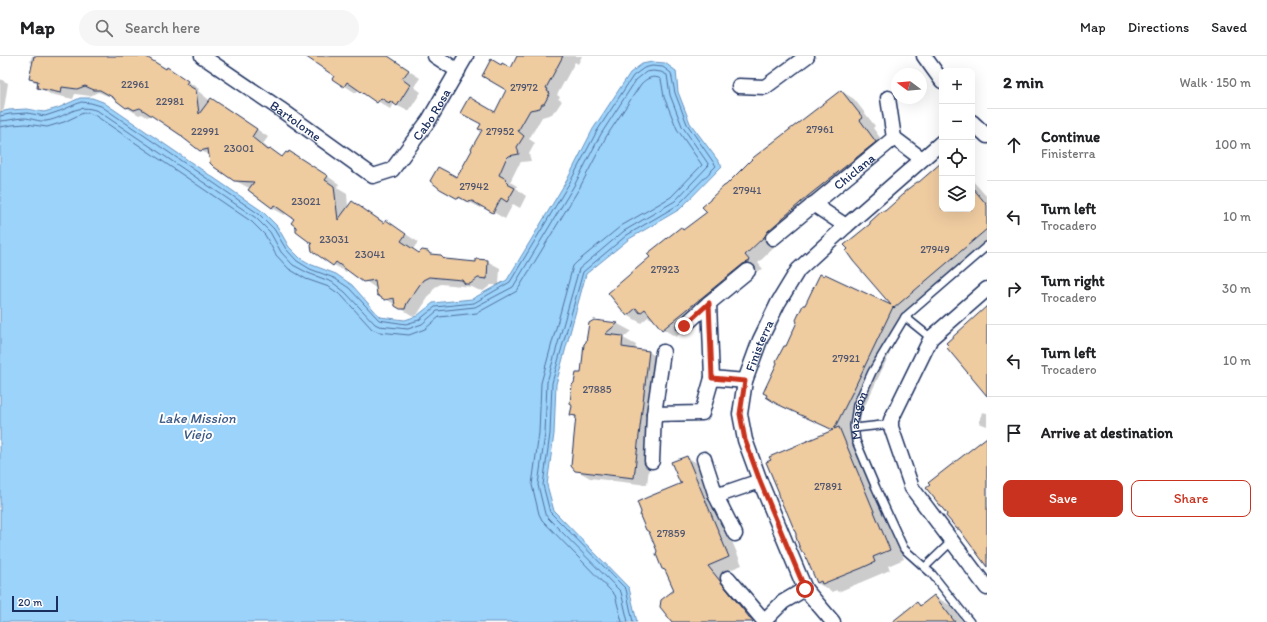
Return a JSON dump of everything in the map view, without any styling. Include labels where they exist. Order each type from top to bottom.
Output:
[{"type":"street","name":"Bartolome","points":[[202,56],[373,176],[392,170]]},
{"type":"street","points":[[435,56],[458,71]]},
{"type":"street","name":"Cabo Rosa","points":[[392,170],[429,120],[466,56]]},
{"type":"street","points":[[739,86],[765,87],[807,56]]},
{"type":"street","points":[[924,56],[939,77]]},
{"type":"street","points":[[888,98],[894,138],[922,159]]},
{"type":"street","points":[[975,125],[987,136]]},
{"type":"street","name":"Chiclana","points":[[773,238],[894,138]]},
{"type":"street","name":"Finisterra","points":[[833,622],[805,589],[760,481],[745,440],[740,414],[745,381],[760,340],[778,304],[798,270],[939,145]]},
{"type":"street","points":[[813,204],[846,226]]},
{"type":"street","points":[[684,326],[748,271]]},
{"type":"street","points":[[987,289],[931,338],[891,420],[891,427],[912,488],[987,588]]},
{"type":"street","points":[[654,414],[702,412],[712,378],[709,303]]},
{"type":"street","points":[[652,461],[654,414],[663,352]]},
{"type":"street","points":[[712,378],[745,381]]},
{"type":"street","points":[[704,458],[716,496],[735,534]]},
{"type":"street","points":[[716,496],[760,481]]},
{"type":"street","points":[[728,578],[765,621],[783,602],[805,589]]},
{"type":"lane","name":"Mazagon","points":[[970,622],[932,574],[904,549],[856,441],[855,428],[857,404],[872,372],[905,317],[987,246]]},
{"type":"lane","points":[[905,317],[931,338]]},
{"type":"lane","points":[[855,428],[891,424]]},
{"type":"lane","points":[[924,567],[952,542]]},
{"type":"water","name":"Lake Mission Viejo","points":[[652,62],[665,63],[676,71],[678,92],[690,123],[722,166],[680,209],[629,239],[586,274],[556,384],[554,434],[547,485],[554,511],[629,588],[637,622],[0,622],[0,112],[27,109],[44,112],[58,108],[80,98],[92,98],[103,102],[262,211],[277,226],[289,247],[300,258],[312,265],[336,274],[352,285],[380,317],[405,320],[417,316],[433,303],[472,299],[507,280],[567,180],[593,129],[630,73],[642,64]]},
{"type":"building","points":[[34,56],[145,56],[166,69],[167,67],[188,81],[186,84],[196,90],[199,114],[211,98],[257,129],[252,137],[268,150],[271,149],[282,157],[289,151],[328,176],[325,180],[334,186],[338,220],[352,201],[384,223],[386,220],[406,234],[401,241],[419,253],[422,250],[428,251],[430,254],[441,255],[445,259],[476,262],[476,259],[488,260],[487,279],[478,278],[470,284],[465,284],[462,280],[429,277],[423,280],[407,303],[405,309],[400,309],[395,306],[394,298],[385,300],[377,295],[375,280],[363,282],[336,262],[333,266],[312,251],[312,244],[296,232],[296,227],[291,223],[294,219],[274,205],[272,208],[248,190],[254,182],[234,181],[214,167],[210,163],[208,149],[200,151],[182,136],[140,108],[134,110],[129,107],[126,108],[114,98],[100,90],[94,90],[85,86],[77,89],[62,87],[61,93],[37,88],[38,81],[29,79]]},
{"type":"building","points":[[305,56],[388,56],[409,70],[402,79],[410,85],[397,106],[390,101],[389,103],[381,98],[377,103],[347,82],[344,87],[332,79],[334,76]]},
{"type":"building","points":[[517,56],[563,56],[546,88],[550,93],[544,104],[542,104],[540,108],[530,110],[518,131],[524,136],[517,147],[519,154],[509,156],[506,159],[499,175],[506,179],[507,184],[515,188],[507,202],[501,198],[493,213],[472,201],[468,202],[459,197],[458,199],[440,189],[430,181],[438,167],[457,177],[482,130],[478,129],[481,124],[460,113],[469,97],[495,112],[506,90],[482,76],[491,59],[501,65],[502,63],[511,68]]},
{"type":"building","points":[[841,90],[863,118],[860,120],[876,142],[808,196],[768,231],[765,236],[745,255],[750,261],[743,264],[662,330],[645,309],[640,313],[636,308],[627,316],[608,293],[650,257],[647,254],[681,227],[683,230],[707,212],[702,207],[754,157]]},
{"type":"building","points":[[939,165],[939,212],[975,212],[975,191],[987,205],[987,229],[894,308],[893,307],[834,429],[839,427],[890,550],[873,557],[875,562],[862,568],[822,584],[821,581],[817,583],[804,553],[799,546],[796,534],[778,495],[779,493],[766,462],[771,460],[769,457],[833,430],[777,404],[766,397],[767,395],[763,393],[777,363],[776,361],[784,346],[786,346],[803,305],[805,305],[820,274],[824,276],[825,274],[891,305],[853,261],[846,251],[848,249],[844,245],[870,224],[870,222],[882,211],[885,211],[904,194],[904,192],[919,182]]},
{"type":"building","points":[[987,306],[987,396],[947,348],[949,346],[946,343]]},
{"type":"building","points":[[594,320],[618,323],[605,334],[623,336],[622,347],[649,351],[634,478],[575,471],[571,466],[576,416],[570,415],[572,406],[570,403],[572,385],[574,383],[576,373],[581,373],[584,344],[586,342],[589,323]]},
{"type":"building","points":[[987,437],[987,567],[959,529],[957,529],[946,516],[947,514],[926,488],[930,485],[928,483]]},
{"type":"building","points":[[687,456],[729,557],[708,566],[753,622],[672,622],[660,607],[661,600],[674,590],[665,570],[662,569],[656,554],[657,551],[640,516],[641,512],[637,502],[682,483],[680,483],[671,462]]},
{"type":"building","points":[[934,595],[955,622],[892,622],[917,602],[920,606]]},
{"type":"route","points":[[684,326],[709,303],[712,378],[745,381],[740,414],[745,440],[760,481],[805,589]]}]
